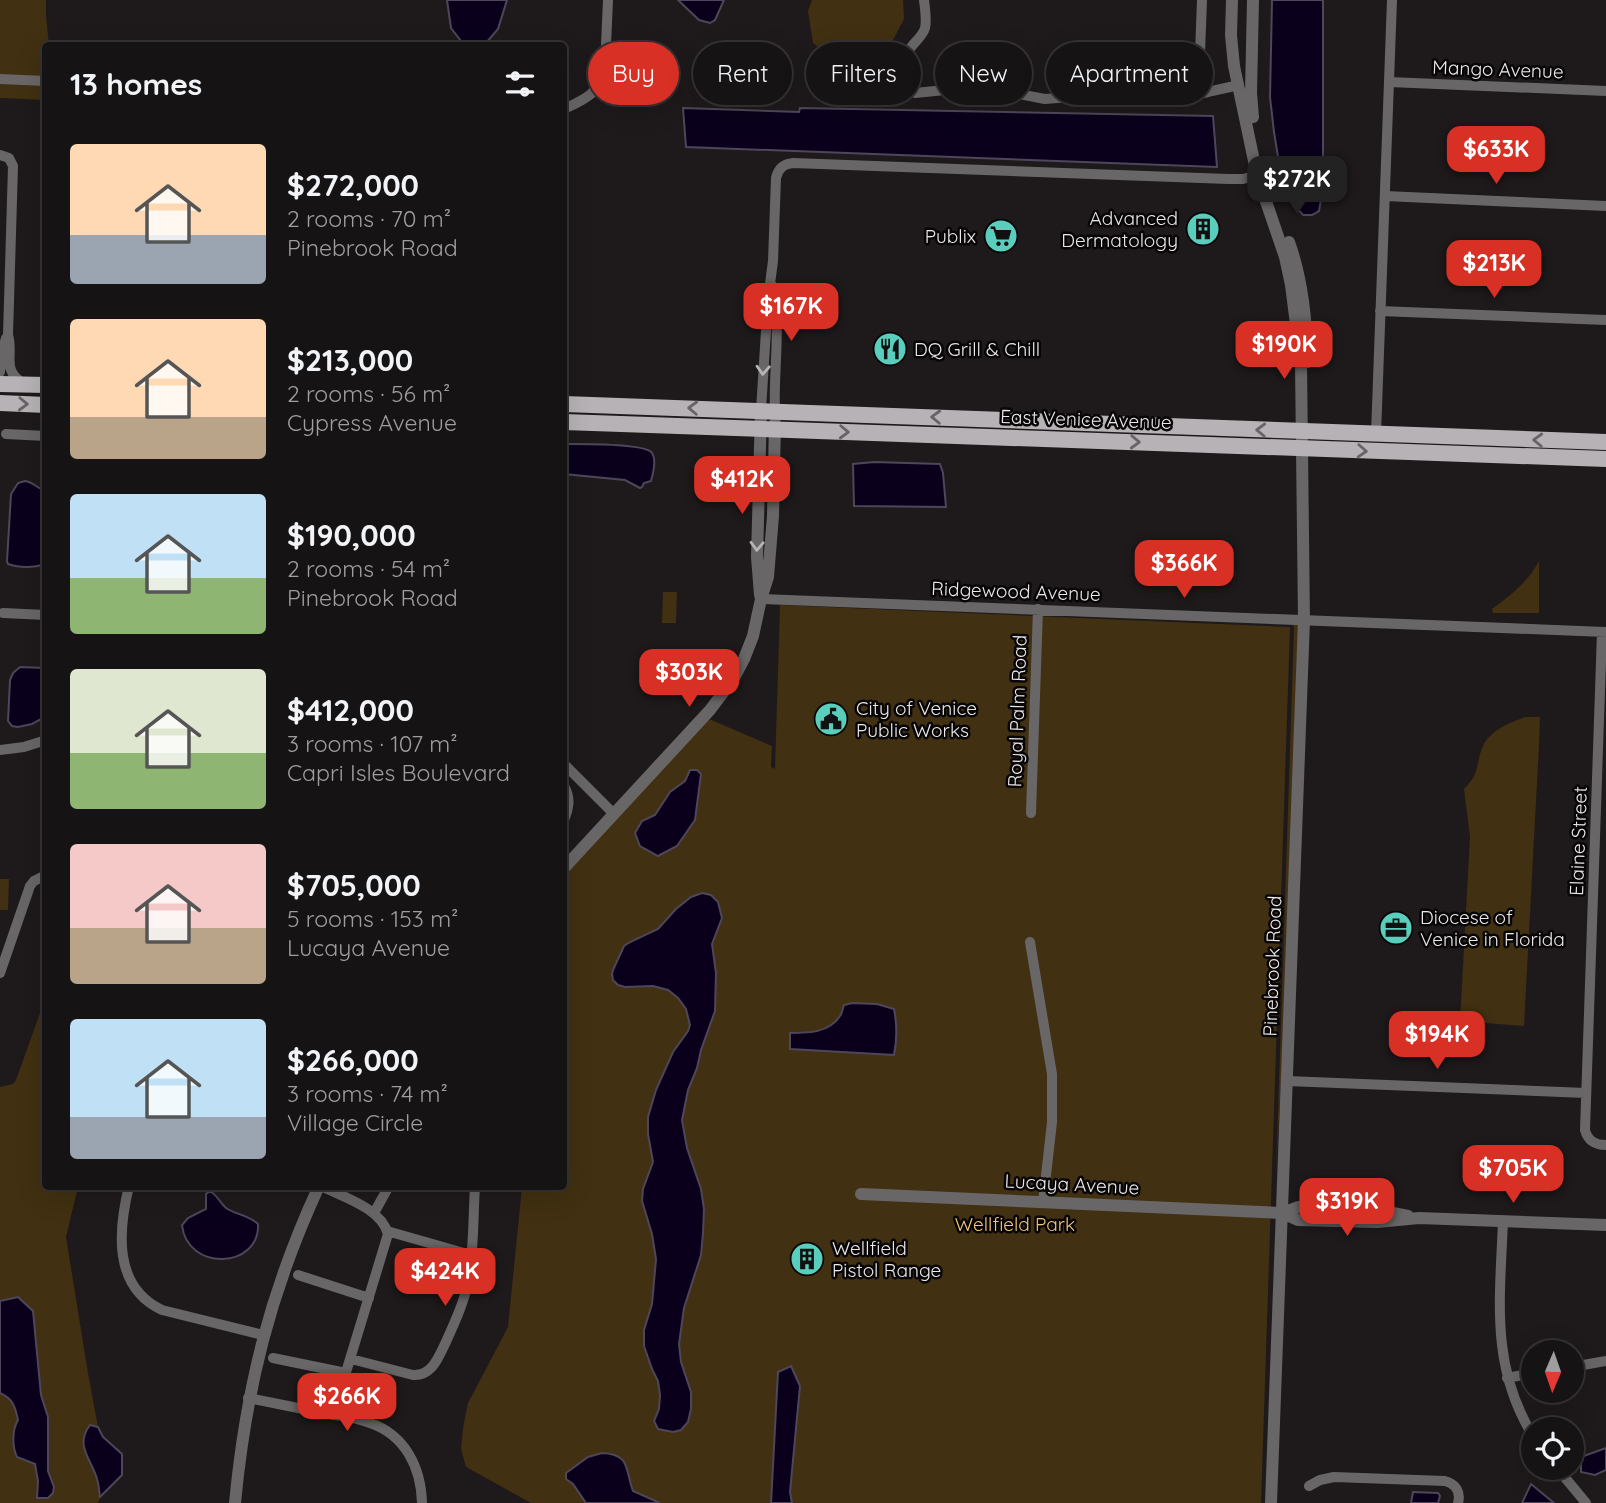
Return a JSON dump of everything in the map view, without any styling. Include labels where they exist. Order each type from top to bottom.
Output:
[{"type":"main road","points":[[0,384],[42,385]]},
{"type":"main road","points":[[0,403],[42,405]]},
{"type":"main road","name":"East Venice Avenue","points":[[567,404],[1606,442]]},
{"type":"main road","points":[[945,435],[965,430],[1034,432],[1053,421]]},
{"type":"main road","name":"East Venice Avenue","points":[[567,422],[1606,460]]},
{"type":"main road","points":[[1042,439],[1056,433],[1098,430],[1125,424]]},
{"type":"street","points":[[567,107],[597,89],[604,76],[608,0]]},
{"type":"street","points":[[924,0],[924,32],[905,58],[906,88],[919,93],[982,87],[1046,99]]},
{"type":"street","points":[[1200,42],[1202,0]]},
{"type":"street","name":"Pinebrook Road","points":[[1232,0],[1232,49],[1257,175],[1285,257],[1302,328]]},
{"type":"street","name":"Pinebrook Road","points":[[1253,0],[1252,111],[1266,177],[1298,271],[1308,372],[1307,410],[1302,431],[1304,620],[1271,1503]]},
{"type":"street","points":[[1376,434],[1392,0]]},
{"type":"street","points":[[0,79],[42,81]]},
{"type":"street","name":"Mango Avenue","points":[[1389,82],[1606,91]]},
{"type":"street","points":[[1213,91],[1239,85]]},
{"type":"street","points":[[0,155],[9,158],[14,168],[9,368],[12,374],[24,383],[42,385]]},
{"type":"street","points":[[567,865],[702,719],[727,689],[750,646],[761,599],[757,557],[775,303],[771,282],[777,174],[782,166],[789,163],[1228,179],[1257,175]]},
{"type":"street","points":[[1385,196],[1606,206]]},
{"type":"street","points":[[1380,311],[1606,320]]},
{"type":"street","points":[[0,372],[3,347],[8,335]]},
{"type":"street","points":[[6,434],[42,436]]},
{"type":"street","name":"Ridgewood Avenue","points":[[761,599],[1604,632]]},
{"type":"street","name":"Royal Palm Road","points":[[1031,813],[1038,609]]},
{"type":"street","points":[[3,613],[42,615]]},
{"type":"street","name":"Elaine Street","points":[[1604,632],[1603,734],[1586,1135],[1593,1143],[1606,1145]]},
{"type":"street","points":[[0,750],[42,741]]},
{"type":"street","points":[[567,767],[614,814]]},
{"type":"street","points":[[567,792],[567,810]]},
{"type":"street","points":[[0,973],[30,886],[42,877]]},
{"type":"street","points":[[1030,942],[1052,1074],[1052,1122],[1043,1202]]},
{"type":"street","points":[[1287,1081],[1586,1093]]},
{"type":"street","points":[[128,1190],[123,1216],[123,1259],[130,1281],[140,1295],[162,1310],[263,1335]]},
{"type":"street","points":[[235,1503],[248,1398],[263,1335],[288,1258],[318,1190]]},
{"type":"street","points":[[328,1190],[374,1213],[382,1220],[387,1231],[386,1245],[333,1415]]},
{"type":"street","points":[[374,1213],[387,1190]]},
{"type":"street","points":[[351,1359],[413,1375],[422,1375],[428,1371],[459,1314],[471,1255],[475,1190]]},
{"type":"street","name":"Lucaya Avenue","points":[[861,1194],[1282,1213],[1298,1207],[1378,1210],[1419,1218],[1606,1225]]},
{"type":"street","points":[[1503,1221],[1499,1318],[1503,1362],[1522,1417]]},
{"type":"street","points":[[387,1231],[471,1255]]},
{"type":"street","points":[[298,1275],[369,1297]]},
{"type":"street","points":[[273,1358],[346,1373]]},
{"type":"street","points":[[1584,1365],[1606,1361]]},
{"type":"street","points":[[1507,1378],[1521,1375]]},
{"type":"street","points":[[248,1398],[362,1420],[378,1426],[394,1436],[408,1452],[418,1472],[422,1503]]},
{"type":"street","points":[[1309,1486],[1320,1479],[1334,1477],[1445,1481],[1457,1488],[1460,1495],[1458,1503]]},
{"type":"street","points":[[1568,1480],[1586,1503]]},
{"type":"green space","points":[[0,0],[46,0],[49,42],[42,42],[42,100],[0,98]]},
{"type":"green space","points":[[812,0],[903,0],[904,19],[892,42],[813,42],[808,11]]},
{"type":"green space","points":[[1539,561],[1539,613],[1493,613],[1492,609],[1524,582]]},
{"type":"green space","points":[[663,592],[677,592],[676,623],[662,623]]},
{"type":"green space","name":"Wellfield Park","points":[[780,605],[1290,627],[1261,1503],[531,1503],[466,1467],[461,1449],[468,1403],[508,1327],[522,1190],[567,1190],[567,872],[709,719],[772,746],[771,767],[775,769]]},
{"type":"green space","points":[[1299,622],[1276,1175],[1294,627],[1292,623]]},
{"type":"green space","points":[[1526,717],[1540,717],[1524,1026],[1460,1021],[1470,837],[1464,789],[1473,778],[1487,739],[1503,727]]},
{"type":"green space","points":[[0,879],[9,879],[8,910],[0,910]]},
{"type":"green space","points":[[42,1007],[42,1190],[77,1190],[66,1237],[88,1373],[98,1427],[103,1437],[122,1454],[122,1475],[100,1497],[98,1503],[0,1503],[0,1087],[13,1084]]},
{"type":"shaded area","points":[[447,0],[507,0],[498,29],[487,42],[462,42],[451,28]]},
{"type":"shaded area","points":[[678,0],[724,0],[715,20],[710,23],[699,20]]},
{"type":"shaded area","points":[[1272,0],[1323,0],[1323,188],[1319,211],[1312,215],[1303,215],[1297,208],[1279,163],[1270,97]]},
{"type":"shaded area","points":[[683,108],[799,112],[800,108],[1213,116],[1217,167],[686,147]]},
{"type":"shaded area","points":[[567,444],[638,447],[652,453],[654,467],[651,481],[640,488],[625,480],[567,474]]},
{"type":"shaded area","points":[[853,464],[940,464],[946,507],[854,506]]},
{"type":"shaded area","points":[[25,481],[42,489],[42,565],[22,567],[8,564],[7,561],[11,494],[18,483]]},
{"type":"shaded area","points":[[20,667],[42,668],[42,719],[32,724],[18,727],[12,726],[8,721],[10,680]]},
{"type":"shaded area","points":[[690,770],[697,770],[701,774],[695,820],[677,846],[658,856],[640,846],[635,833],[642,821],[655,815],[670,792],[685,781]]},
{"type":"shaded area","points":[[702,893],[711,895],[718,902],[722,918],[712,944],[716,973],[715,1011],[688,1090],[682,1120],[704,1209],[701,1255],[684,1308],[679,1344],[681,1362],[691,1392],[691,1409],[688,1422],[681,1430],[673,1432],[658,1429],[654,1421],[659,1409],[660,1395],[658,1381],[644,1346],[644,1330],[652,1304],[656,1259],[642,1201],[643,1189],[653,1162],[648,1117],[656,1090],[673,1052],[690,1025],[686,1009],[668,990],[653,986],[618,985],[612,974],[624,946],[658,929],[676,909],[691,897]]},
{"type":"shaded area","points":[[877,1004],[894,1009],[894,1055],[790,1049],[790,1033],[824,1029],[841,1015],[844,1005]]},
{"type":"shaded area","points":[[210,1191],[226,1208],[258,1224],[256,1239],[248,1250],[223,1259],[209,1257],[196,1251],[187,1240],[182,1225],[188,1218],[206,1209],[206,1194]]},
{"type":"shaded area","points":[[18,1297],[33,1311],[41,1395],[48,1417],[48,1471],[54,1487],[48,1498],[37,1498],[35,1464],[17,1457],[13,1438],[18,1420],[16,1411],[11,1400],[0,1393],[0,1301]]},
{"type":"shaded area","points":[[791,1366],[800,1386],[790,1492],[792,1503],[771,1503],[778,1372]]},
{"type":"shaded area","points":[[90,1425],[98,1427],[103,1437],[122,1454],[122,1475],[100,1497],[95,1472],[84,1446]]},
{"type":"shaded area","points":[[1606,1448],[1606,1470],[1595,1475],[1584,1473],[1584,1456]]},
{"type":"shaded area","points":[[602,1453],[618,1456],[622,1460],[633,1491],[660,1503],[586,1503],[573,1484],[566,1479],[566,1473],[588,1457]]},
{"type":"shaded area","points":[[1531,1484],[1554,1503],[1522,1503]]},
{"type":"shaded area","points":[[1413,1492],[1438,1493],[1438,1503],[1411,1503]]},
{"type":"place","name":"Advanced Dermatology","points":[[1203,229]]},
{"type":"place","name":"Publix","points":[[1001,236]]},
{"type":"place","name":"DQ Grill & Chill","points":[[890,349]]},
{"type":"place","name":"City of Venice Public Works","points":[[831,719]]},
{"type":"place","name":"Diocese of Venice in Florida","points":[[1396,928]]},
{"type":"place","name":"Wellfield Pistol Range","points":[[807,1259]]}]
